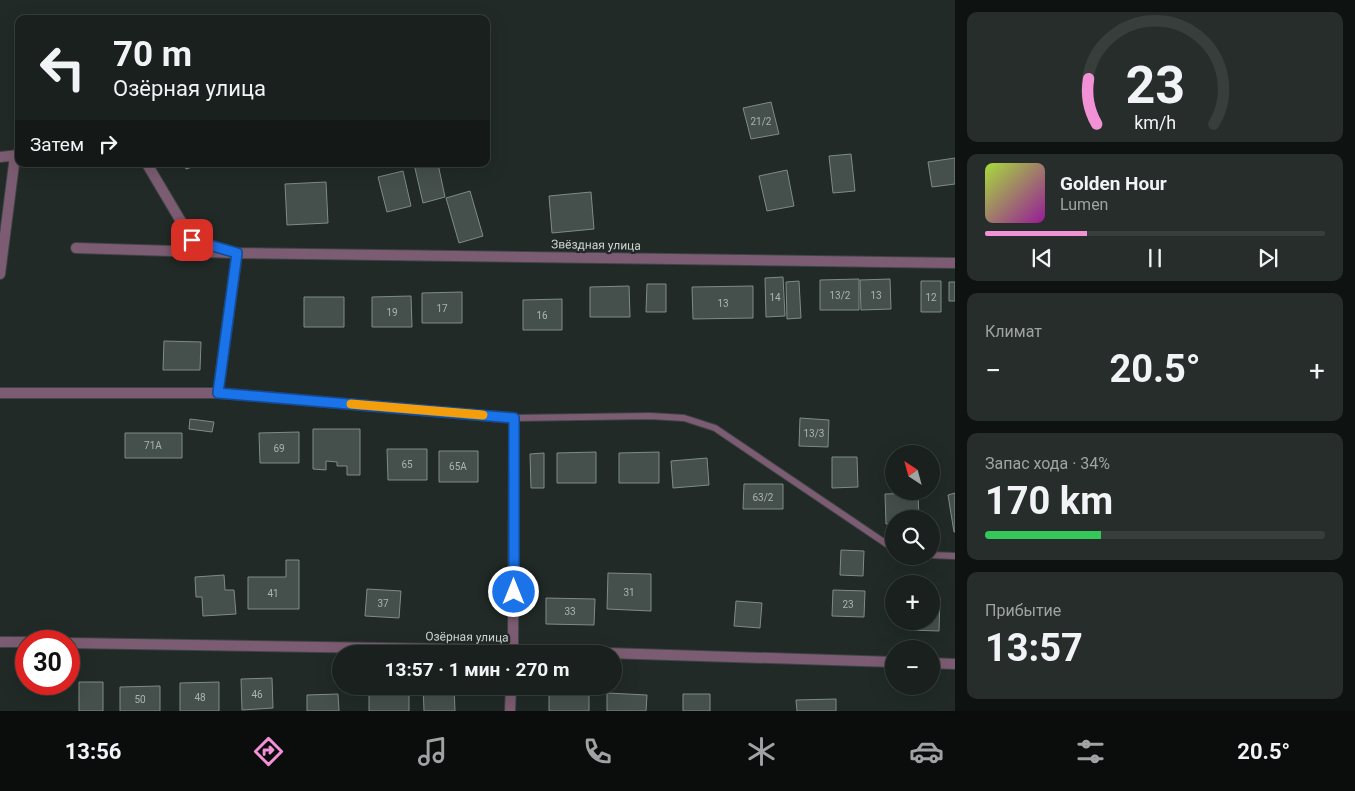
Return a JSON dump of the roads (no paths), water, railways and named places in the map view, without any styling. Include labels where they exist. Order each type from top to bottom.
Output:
[{"type":"street","points":[[0,157],[15,156]]},
{"type":"street","points":[[0,274],[15,167]]},
{"type":"street","name":"Звёздная улица","points":[[149,167],[192,240],[237,253]]},
{"type":"street","name":"Звёздная улица","points":[[76,248],[237,253],[955,263]]},
{"type":"street","points":[[218,393],[237,253]]},
{"type":"street","points":[[0,393],[218,393],[514,418],[513,645]]},
{"type":"street","points":[[0,642],[15,642]]},
{"type":"street","name":"Озёрная улица","points":[[80,643],[332,648]]},
{"type":"street","name":"Озёрная улица","points":[[622,655],[885,662]]},
{"type":"street","points":[[940,663],[955,664]]},
{"type":"street","points":[[510,711],[511,695]]},
{"type":"lane","points":[[514,418],[650,416],[684,418],[715,428],[885,543]]},
{"type":"lane","points":[[940,555],[955,556]]}]
